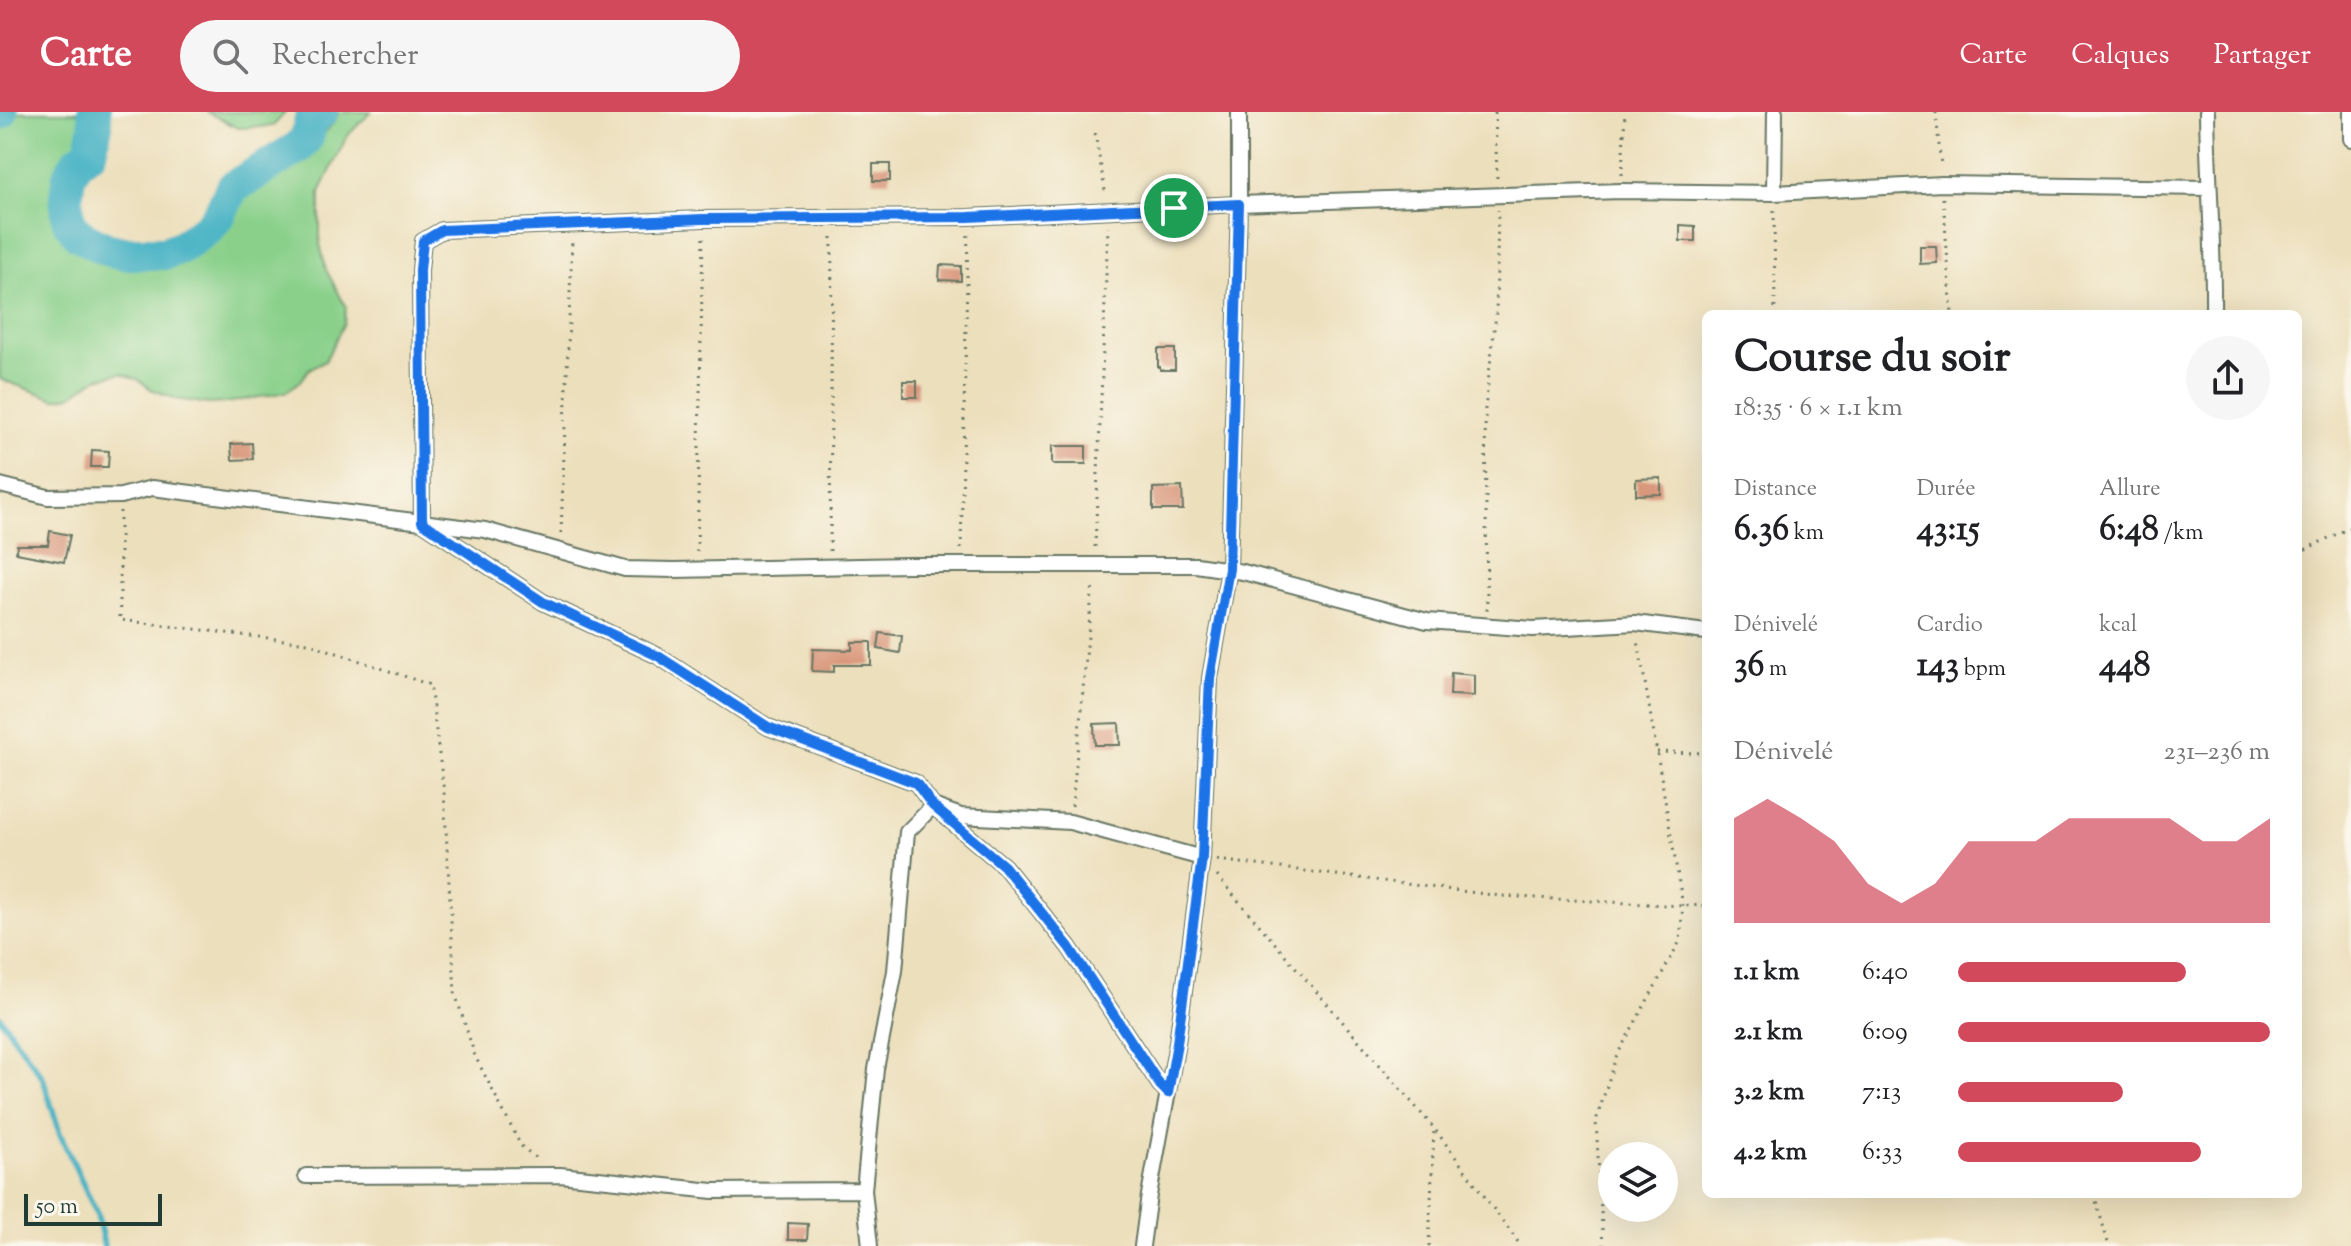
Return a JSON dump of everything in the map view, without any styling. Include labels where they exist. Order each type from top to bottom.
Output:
[{"type":"street","points":[[1142,1246],[1177,1043],[1202,858],[1210,678],[1229,569],[1239,112]]},
{"type":"street","points":[[1774,193],[1775,112]]},
{"type":"street","points":[[2207,112],[2213,310]]},
{"type":"street","points":[[2351,112],[2351,139]]},
{"type":"street","points":[[422,522],[420,270],[423,241],[442,230],[703,219],[968,217],[1621,191],[1774,193],[1942,184],[2208,188]]},
{"type":"street","points":[[0,485],[48,497],[121,496],[152,488],[485,530],[625,569],[1196,565],[1229,569],[1427,621],[1533,629],[1635,623],[1702,631]]},
{"type":"street","points":[[422,522],[543,602],[658,656],[768,727],[916,783],[933,806],[1004,866],[1069,947],[1168,1093]]},
{"type":"street","points":[[933,806],[961,816],[1070,822],[1202,858]]},
{"type":"street","points":[[870,1246],[864,1190],[876,1069],[895,971],[907,832],[933,806]]},
{"type":"street","points":[[306,1176],[560,1175],[713,1191],[864,1190]]},
{"type":"path","points":[[1487,626],[1485,409],[1496,314],[1498,195],[1495,112]]},
{"type":"path","points":[[1621,191],[1625,112]]},
{"type":"path","points":[[1936,112],[1952,310]]},
{"type":"path","points":[[1070,822],[1095,565],[1109,212],[1095,133]]},
{"type":"path","points":[[1774,193],[1775,310]]},
{"type":"path","points":[[961,565],[968,217]]},
{"type":"path","points":[[696,569],[703,219]]},
{"type":"path","points":[[830,566],[833,219]]},
{"type":"path","points":[[560,551],[573,225]]},
{"type":"path","points":[[121,496],[120,620],[308,643],[430,685],[444,792],[455,993],[475,1056],[521,1146],[560,1175]]},
{"type":"path","points":[[2302,551],[2351,527]]},
{"type":"path","points":[[1603,1246],[1596,1121],[1616,1057],[1680,941],[1683,906],[1635,623]]},
{"type":"path","points":[[1657,752],[1702,753]]},
{"type":"path","points":[[1202,858],[1501,896],[1702,905]]},
{"type":"path","points":[[1202,858],[1434,1128],[1521,1246]]},
{"type":"path","points":[[1429,1246],[1434,1128]]},
{"type":"path","points":[[2095,1198],[2109,1246]]},
{"type":"green space","points":[[19,112],[78,112],[87,121],[84,137],[66,156],[57,184],[59,208],[74,241],[87,253],[103,261],[155,261],[180,255],[218,234],[229,221],[239,198],[255,186],[272,181],[289,161],[311,149],[339,112],[371,112],[347,136],[320,192],[320,244],[326,270],[346,307],[344,323],[325,361],[309,369],[286,392],[209,404],[176,399],[121,373],[97,378],[71,396],[55,399],[0,379],[0,130]]},
{"type":"green space","points":[[207,112],[286,112],[273,126],[238,128]]},
{"type":"building","points":[[873,164],[890,164],[890,181],[873,181]]},
{"type":"building","points":[[1680,225],[1695,226],[1695,241],[1680,241]]},
{"type":"building","points":[[1920,246],[1936,246],[1937,263],[1920,264]]},
{"type":"building","points":[[940,265],[961,266],[961,281],[939,280]]},
{"type":"building","points":[[1158,349],[1175,349],[1175,370],[1160,370]]},
{"type":"building","points":[[903,381],[917,381],[917,397],[903,397]]},
{"type":"building","points":[[252,443],[253,459],[232,460],[231,444]]},
{"type":"building","points":[[1052,446],[1086,446],[1086,464],[1052,464]]},
{"type":"building","points":[[92,450],[109,451],[108,467],[91,467]]},
{"type":"building","points":[[1661,478],[1661,494],[1636,495],[1636,479]]},
{"type":"building","points":[[1182,487],[1183,510],[1153,510],[1153,488]]},
{"type":"building","points":[[50,531],[70,535],[64,562],[16,553],[17,545],[48,545]]},
{"type":"building","points":[[880,633],[902,636],[900,653],[878,649]]},
{"type":"building","points":[[852,642],[871,642],[871,665],[834,665],[834,672],[812,671],[813,649],[852,650]]},
{"type":"building","points":[[1451,673],[1474,675],[1474,696],[1450,695]]},
{"type":"building","points":[[1119,723],[1120,745],[1095,745],[1094,724]]},
{"type":"building","points":[[788,1223],[808,1224],[807,1240],[788,1240]]},
{"type":"waterway","points":[[94,112],[96,125],[90,152],[78,161],[69,176],[66,197],[69,222],[79,235],[106,249],[123,253],[165,253],[181,247],[208,228],[219,215],[232,188],[299,147],[307,137],[311,120],[321,112]]},
{"type":"waterway","points":[[0,1017],[43,1078],[60,1134],[97,1214],[104,1246]]},
{"type":"route","points":[[1239,204],[1229,569],[1210,678],[1202,858],[1168,1093],[1069,947],[1004,866],[933,806],[916,783],[768,727],[658,656],[543,602],[422,522],[420,270],[423,241],[442,230],[703,219],[968,217],[1174,208],[1239,204]]}]
